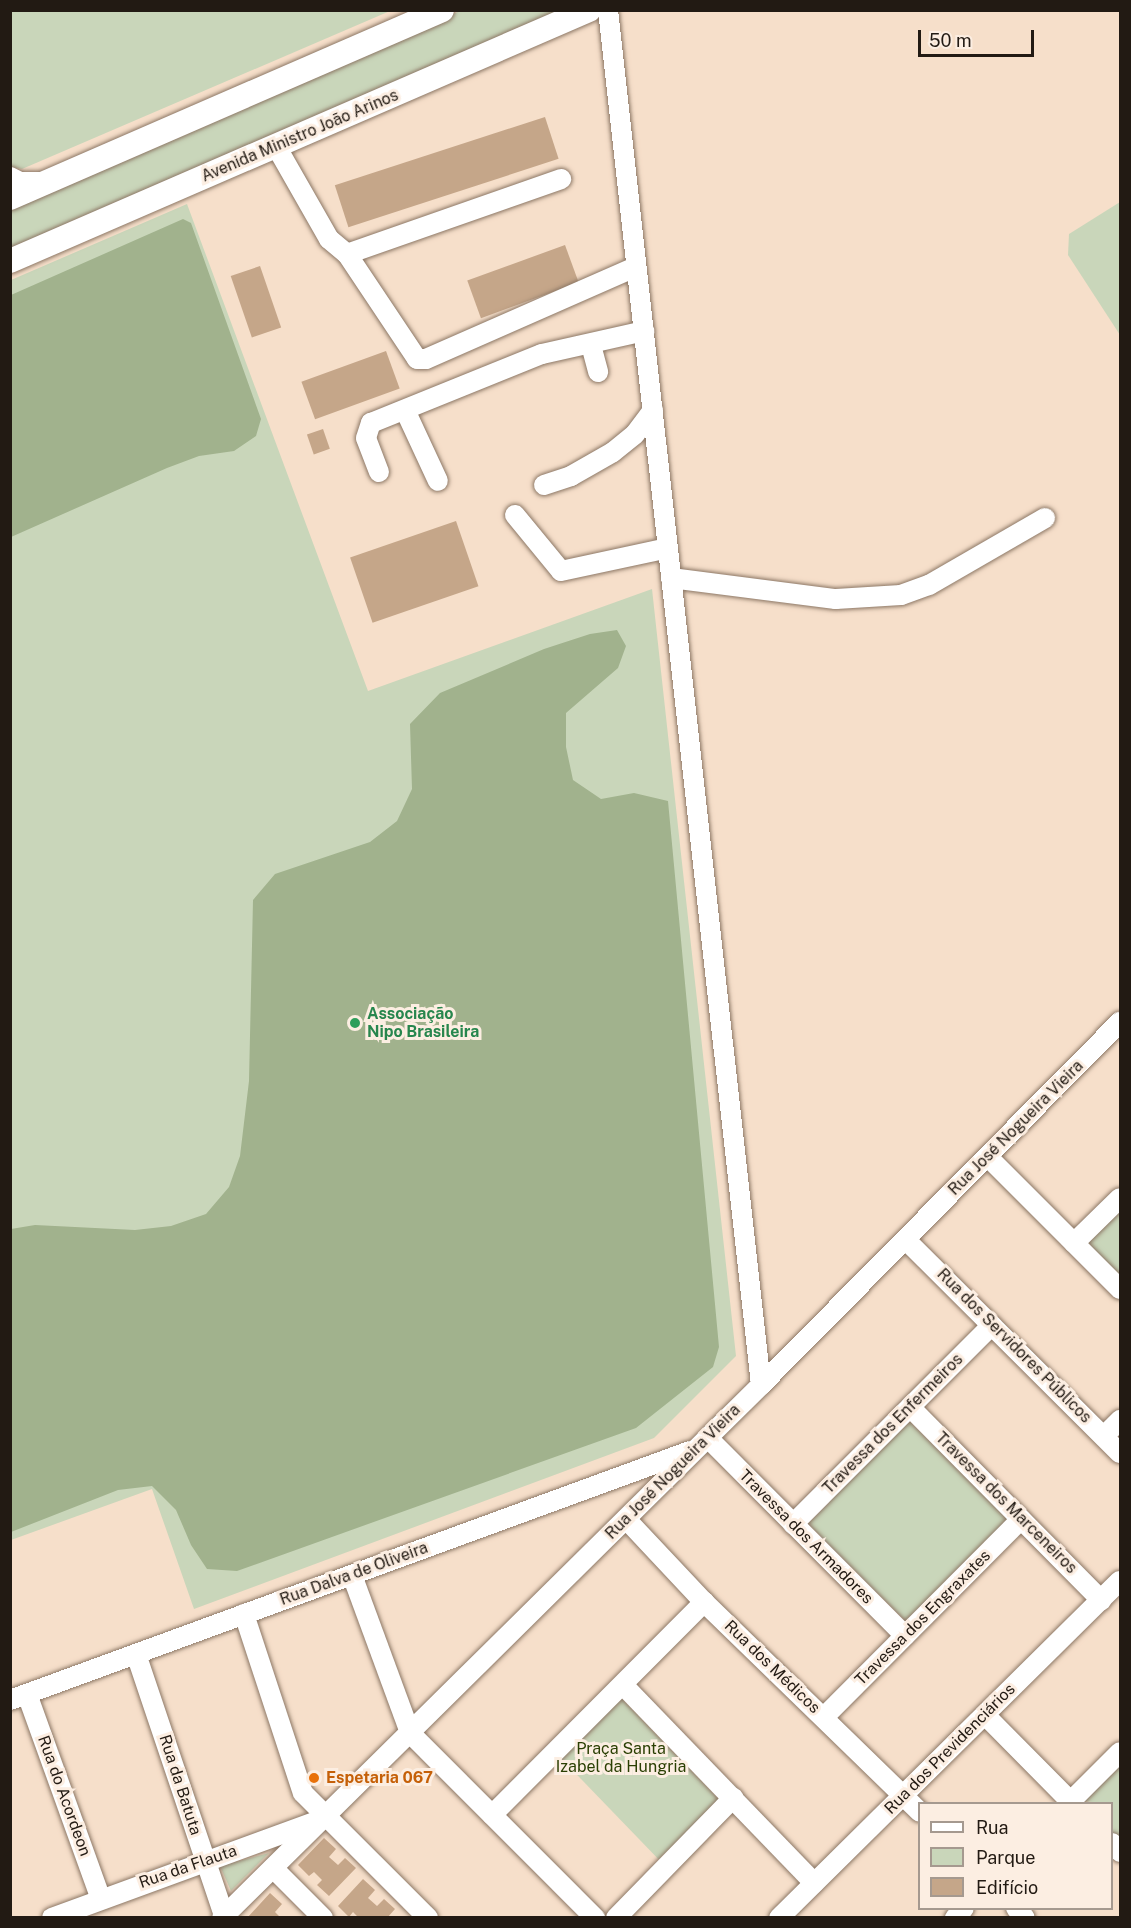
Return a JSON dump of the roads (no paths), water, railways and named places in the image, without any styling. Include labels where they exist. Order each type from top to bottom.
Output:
[{"type":"main road","name":"Avenida Ministro João Arinos","points":[[10,261],[589,10]]},
{"type":"main road","points":[[10,198],[437,12]]},
{"type":"street","points":[[608,10],[761,1385]]},
{"type":"street","points":[[276,146],[328,239],[347,254],[417,359],[426,359],[636,267]]},
{"type":"street","points":[[10,177],[20,182],[47,182]]},
{"type":"street","points":[[347,254],[561,179]]},
{"type":"street","points":[[379,472],[367,431],[371,423],[542,354],[591,345],[644,331]]},
{"type":"street","points":[[591,345],[598,372]]},
{"type":"street","points":[[405,410],[438,481]]},
{"type":"street","points":[[544,485],[571,476],[613,452],[635,434],[652,411]]},
{"type":"street","points":[[515,515],[561,571],[668,549]]},
{"type":"street","points":[[671,578],[836,599],[901,595],[929,585],[1045,518]]},
{"type":"street","name":"Rua José Nogueira Vieira","points":[[223,1916],[702,1444],[1120,1022]]},
{"type":"street","points":[[988,1157],[1120,1289]]},
{"type":"street","points":[[1074,1243],[1120,1198]]},
{"type":"street","name":"Rua dos Servidores Públicos","points":[[906,1240],[1120,1453]]},
{"type":"street","name":"Travessa dos Enfermeiros","points":[[793,1524],[992,1325]]},
{"type":"street","name":"Travessa dos Marceneiros","points":[[910,1407],[1101,1600]]},
{"type":"street","points":[[1104,1436],[1120,1420]]},
{"type":"street","name":"Travessa dos Armadores","points":[[702,1444],[793,1524],[905,1636]]},
{"type":"street","name":"Rua Dalva de Oliveira","points":[[19,1697],[702,1444]]},
{"type":"street","name":"Rua dos Médicos","points":[[626,1519],[704,1602],[918,1810]]},
{"type":"street","name":"Travessa dos Engraxates","points":[[824,1717],[1021,1519]]},
{"type":"street","points":[[352,1575],[410,1733],[595,1917]]},
{"type":"street","name":"Rua dos Previdenciários","points":[[779,1917],[1120,1581]]},
{"type":"street","points":[[492,1815],[704,1602]]},
{"type":"street","points":[[244,1614],[303,1793],[325,1818],[428,1917]]},
{"type":"street","name":"Rua da Batuta","points":[[136,1654],[223,1916]]},
{"type":"street","points":[[623,1685],[814,1883]]},
{"type":"street","name":"Rua do Acordeon","points":[[19,1697],[100,1897]]},
{"type":"street","points":[[985,1715],[1072,1802],[1120,1752]]},
{"type":"street","points":[[616,1917],[733,1798]]},
{"type":"street","name":"Rua da Flauta","points":[[52,1917],[100,1897],[325,1818]]},
{"type":"street","points":[[273,1868],[323,1917]]},
{"type":"place","name":"Associação Nipo Brasileira","points":[[355,1023]]},
{"type":"place","name":"Espetaria 067","points":[[314,1778]]},
{"type":"park label","name":"Praça Santa Izabel da Hungria","points":[[621,1758]]}]
